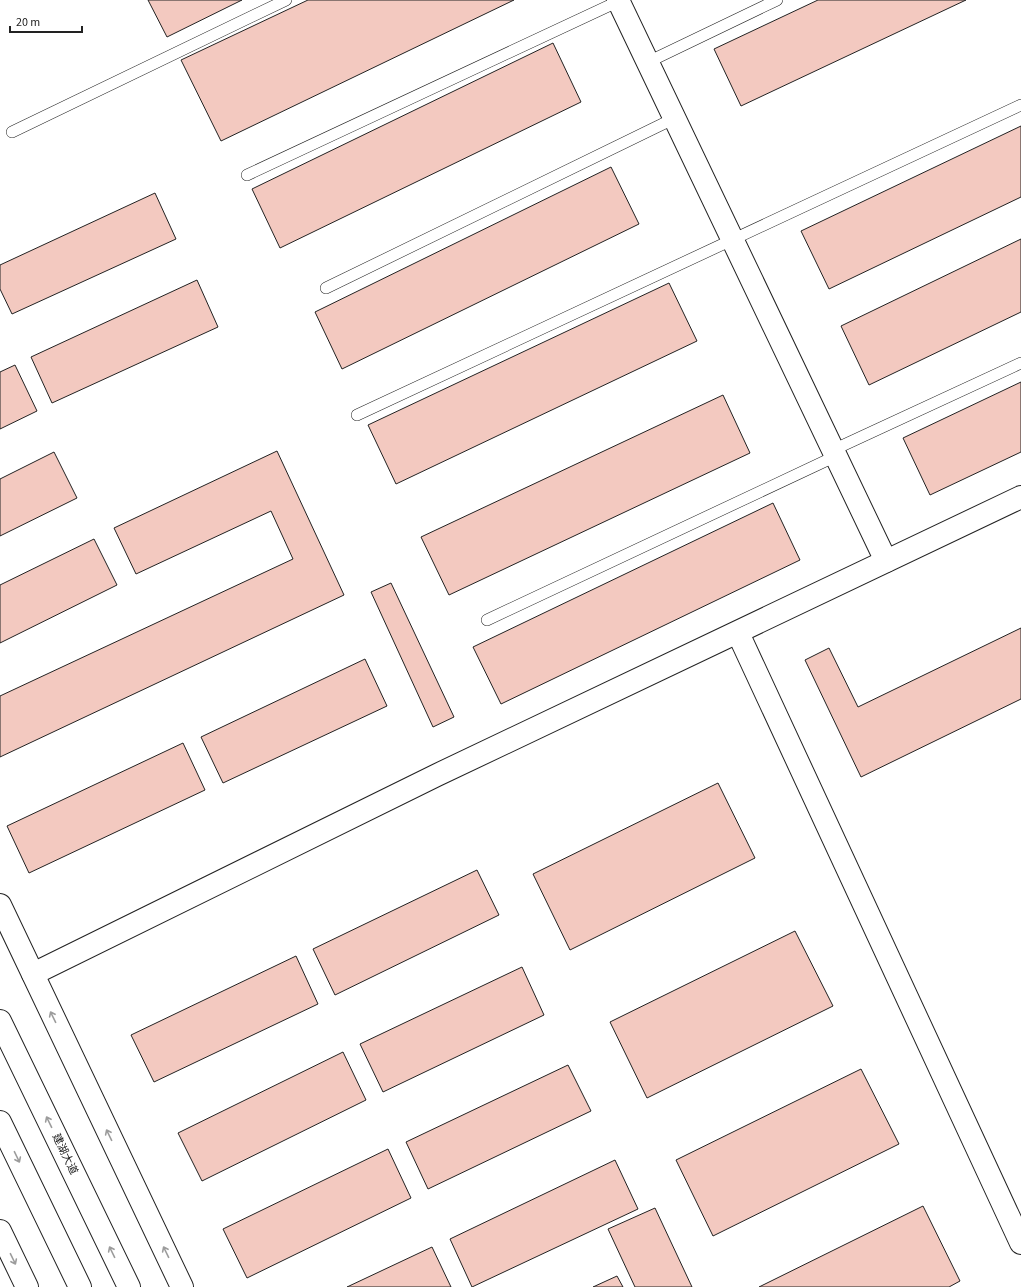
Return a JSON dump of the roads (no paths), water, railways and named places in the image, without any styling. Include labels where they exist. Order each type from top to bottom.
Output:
[{"type":"street","points":[[619,0],[886,561]]},
{"type":"street","points":[[33,974],[437,775],[1021,497]]},
{"type":"street","points":[[738,632],[1021,1243]]},
{"type":"street","points":[[0,905],[182,1287]]},
{"type":"street","name":"建湖大道","points":[[0,1021],[129,1287]]},
{"type":"street","points":[[0,1122],[80,1287]]},
{"type":"street","points":[[0,1232],[27,1287]]},
{"type":"lane","points":[[12,132],[286,0]]},
{"type":"lane","points":[[247,174],[619,0]]},
{"type":"lane","points":[[648,62],[778,0]]},
{"type":"lane","points":[[357,415],[1021,105]]},
{"type":"lane","points":[[326,288],[675,118]]},
{"type":"lane","points":[[487,620],[1021,363]]}]
